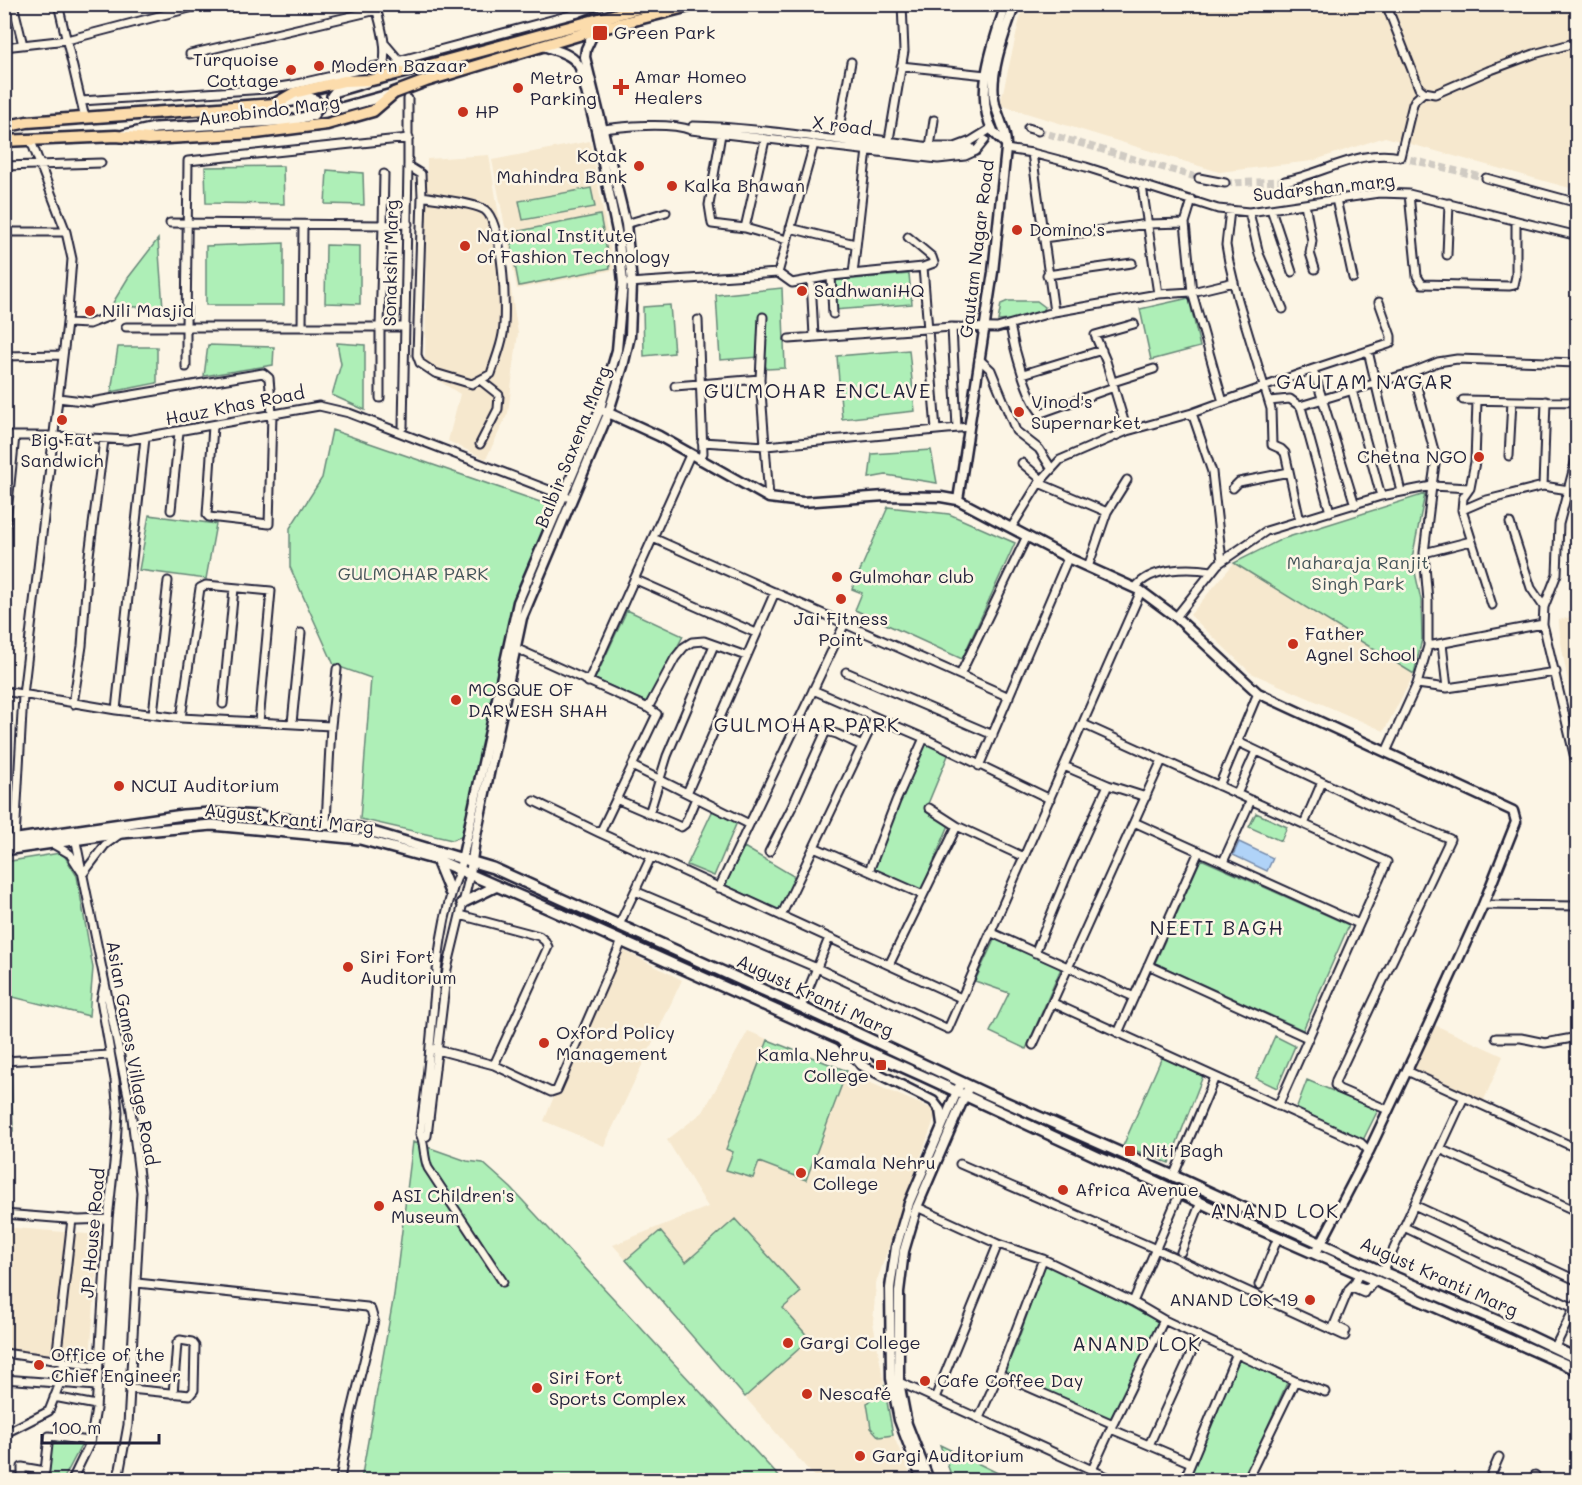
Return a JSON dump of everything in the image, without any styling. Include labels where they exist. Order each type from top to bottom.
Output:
[{"type":"highway","name":"Aurobindo Marg","points":[[4,127],[27,122],[275,104],[294,93],[344,81],[376,79],[477,54],[527,32],[619,9],[654,4]]},
{"type":"highway","name":"Aurobindo Marg","points":[[4,141],[116,136],[161,138],[256,133],[327,124],[373,111],[394,93],[436,77],[595,30],[697,4]]},
{"type":"main road","points":[[376,79],[346,90],[336,91],[332,96],[333,105],[341,108],[394,93]]},
{"type":"main road","points":[[116,136],[155,128],[293,120],[313,115],[318,108],[317,103],[310,98],[275,104]]},
{"type":"main road","name":"August Kranti Marg","points":[[4,850],[51,843],[75,834],[183,815],[210,813],[359,828],[461,864],[470,874],[839,1038],[1374,1281],[1478,1324],[1578,1370]]},
{"type":"main road","name":"August Kranti Marg","points":[[4,841],[75,834],[122,833],[183,826],[231,826],[360,839],[437,860],[461,864],[472,862],[493,868],[965,1084],[1578,1359]]},
{"type":"main road","points":[[437,860],[450,892]]},
{"type":"main road","points":[[462,903],[497,886]]},
{"type":"street","points":[[13,4],[23,45]]},
{"type":"street","points":[[58,4],[85,118]]},
{"type":"street","points":[[4,47],[67,40],[205,4]]},
{"type":"street","points":[[398,61],[473,41],[527,32],[601,4]]},
{"type":"street","points":[[889,140],[904,51],[902,4]]},
{"type":"street","points":[[1006,4],[986,75],[986,104],[993,131],[1006,146]]},
{"type":"street","name":"Gautam Nagar Road","points":[[958,500],[993,272],[1006,146],[1005,133],[995,102],[996,64],[1015,4]]},
{"type":"street","points":[[1386,4],[1419,88],[1424,92],[1436,94],[1498,67],[1578,42]]},
{"type":"street","points":[[190,54],[376,7],[386,45],[385,64],[376,79]]},
{"type":"street","name":"Balbir Saxena Marg","points":[[461,864],[512,647],[567,497],[627,353],[626,224],[584,67],[585,52],[595,30]]},
{"type":"street","points":[[473,41],[477,54]]},
{"type":"street","points":[[386,45],[408,71]]},
{"type":"street","points":[[543,45],[575,59],[584,67]]},
{"type":"street","points":[[851,62],[838,134],[930,147],[955,147],[993,131]]},
{"type":"street","points":[[81,101],[266,89],[385,64]]},
{"type":"street","points":[[901,66],[986,75]]},
{"type":"street","points":[[1285,181],[1366,157],[1386,155],[1400,157],[1413,104],[1424,92]]},
{"type":"street","name":"Sonakshi Marg","points":[[403,427],[408,224],[408,99]]},
{"type":"street","points":[[930,147],[934,120]]},
{"type":"street","points":[[599,130],[681,126],[691,130],[765,141],[814,144],[928,159],[965,156],[976,151],[986,140]]},
{"type":"street","name":"X road","points":[[681,126],[710,127],[943,153],[964,152],[986,140],[993,131]]},
{"type":"street","points":[[1028,128],[1038,131]]},
{"type":"street","name":"Balbir Saxena Marg","points":[[599,130],[628,283]]},
{"type":"street","points":[[722,134],[709,205],[712,224],[745,228],[787,240]]},
{"type":"street","points":[[186,367],[188,160],[409,138]]},
{"type":"street","points":[[15,839],[23,695],[67,323],[72,259],[66,232],[31,141]]},
{"type":"street","points":[[745,228],[765,141]]},
{"type":"street","points":[[778,273],[814,144]]},
{"type":"street","name":"Sudarshan marg","points":[[1006,146],[1086,167],[1218,209],[1249,212],[1379,193],[1409,194],[1578,236]]},
{"type":"street","points":[[853,274],[867,150]]},
{"type":"street","points":[[1032,153],[1054,312]]},
{"type":"street","points":[[4,166],[101,163]]},
{"type":"street","points":[[408,166],[421,174],[417,355],[420,363],[435,373],[472,384],[491,374],[503,335],[506,294],[499,250],[490,215],[482,207],[422,196]]},
{"type":"street","points":[[380,398],[384,174]]},
{"type":"street","points":[[1199,178],[1225,183]]},
{"type":"street","points":[[1486,178],[1578,203]]},
{"type":"street","points":[[1142,186],[1158,294]]},
{"type":"street","points":[[1409,194],[1417,276],[1422,284],[1514,285],[1516,221]]},
{"type":"street","points":[[1192,200],[1185,223],[1192,292],[1223,402]]},
{"type":"street","points":[[1336,200],[1353,278]]},
{"type":"street","points":[[1447,255],[1449,203]]},
{"type":"street","points":[[1305,204],[1312,241],[1310,253],[1315,269]]},
{"type":"street","points":[[1271,208],[1292,272]]},
{"type":"street","points":[[1230,210],[1226,244],[1234,282],[1266,386],[1272,445],[1285,453],[1300,521]]},
{"type":"street","points":[[626,224],[666,212]]},
{"type":"street","points":[[1249,212],[1259,254],[1284,309]]},
{"type":"street","points":[[1042,238],[1148,224],[1185,223]]},
{"type":"street","points":[[170,224],[408,224]]},
{"type":"street","points":[[302,327],[303,225]]},
{"type":"street","points":[[790,228],[855,244]]},
{"type":"street","points":[[4,232],[66,232]]},
{"type":"street","points":[[628,283],[778,273],[792,283],[831,276],[932,265],[934,259],[908,237]]},
{"type":"street","points":[[1047,274],[1132,263]]},
{"type":"street","points":[[923,267],[936,430]]},
{"type":"street","points":[[831,276],[833,314]]},
{"type":"street","points":[[811,280],[814,336]]},
{"type":"street","points":[[789,339],[1010,325],[1054,312],[1158,294],[1192,292],[1234,282]]},
{"type":"street","points":[[1011,528],[1040,482],[1060,460],[1127,431],[1192,413],[1389,344],[1391,342],[1379,302]]},
{"type":"street","points":[[67,323],[89,324],[110,316]]},
{"type":"street","points":[[763,317],[760,379],[769,498]]},
{"type":"street","points":[[698,320],[703,453],[699,460]]},
{"type":"street","points":[[1127,431],[1102,350],[1095,335],[1134,324]]},
{"type":"street","points":[[1010,325],[1014,351],[1041,413],[1154,369]]},
{"type":"street","points":[[126,327],[405,327]]},
{"type":"street","points":[[952,327],[957,428]]},
{"type":"street","points":[[1023,374],[1102,350]]},
{"type":"street","points":[[1368,351],[1401,492]]},
{"type":"street","points":[[4,356],[63,355]]},
{"type":"street","points":[[979,359],[988,364],[1016,431],[1039,449],[1051,468]]},
{"type":"street","points":[[1300,406],[1413,372],[1438,362],[1457,359],[1578,363]]},
{"type":"street","points":[[1313,369],[1355,505]]},
{"type":"street","points":[[1386,752],[1417,684],[1428,646],[1428,601],[1424,553],[1436,458],[1413,372]]},
{"type":"street","points":[[58,398],[91,402],[263,373],[268,378],[272,414],[269,524],[209,518],[207,515],[213,426]]},
{"type":"street","points":[[675,386],[760,379]]},
{"type":"street","points":[[480,380],[499,395],[498,409],[480,444]]},
{"type":"street","points":[[1352,390],[1381,496]]},
{"type":"street","points":[[1269,401],[1290,399],[1300,406],[1330,512]]},
{"type":"street","points":[[1463,400],[1578,402]]},
{"type":"street","points":[[1478,401],[1475,462],[1470,488],[1463,498],[1462,510],[1491,605]]},
{"type":"street","points":[[1509,456],[1512,401]]},
{"type":"street","points":[[1543,486],[1546,401]]},
{"type":"street","name":"Hauz Khas Road","points":[[4,436],[54,436],[104,440],[145,438],[319,406],[349,412],[567,497]]},
{"type":"street","points":[[604,412],[659,436],[769,498],[802,502],[885,496],[941,497],[958,500],[1068,558],[1138,590],[1176,616],[1258,693],[1513,811],[1516,822],[1483,905],[1369,1151],[1316,1253]]},
{"type":"street","points":[[1192,413],[1212,472],[1222,561]]},
{"type":"street","points":[[702,442],[766,446],[969,427]]},
{"type":"street","points":[[171,510],[179,432]]},
{"type":"street","points":[[4,542],[15,436]]},
{"type":"street","points":[[116,710],[145,438]]},
{"type":"street","points":[[73,704],[82,646],[88,563],[104,440]]},
{"type":"street","points":[[1578,452],[1559,524],[1557,574],[1544,607],[1543,624],[1578,771]]},
{"type":"street","points":[[588,682],[690,455]]},
{"type":"street","points":[[1022,463],[1040,482],[1107,512]]},
{"type":"street","points":[[1233,488],[1239,482],[1289,472]]},
{"type":"street","points":[[1088,567],[1107,512],[1127,480]]},
{"type":"street","points":[[1176,616],[1222,561],[1266,531],[1381,496],[1432,486],[1470,488]]},
{"type":"street","points":[[1462,510],[1483,501],[1543,486],[1569,490]]},
{"type":"street","points":[[1510,523],[1531,588],[1544,607]]},
{"type":"street","points":[[960,675],[1028,536]]},
{"type":"street","points":[[653,538],[1009,697]]},
{"type":"street","points":[[1424,553],[1471,541]]},
{"type":"street","points":[[980,766],[1068,558]]},
{"type":"street","points":[[635,891],[817,968],[948,1029],[1083,724],[1141,580],[1160,571],[1212,571]]},
{"type":"street","points":[[634,579],[756,633]]},
{"type":"street","points":[[153,714],[168,581]]},
{"type":"street","points":[[181,718],[200,588],[206,585],[271,591],[259,722]]},
{"type":"street","points":[[223,705],[234,588]]},
{"type":"street","points":[[687,793],[775,592]]},
{"type":"street","points":[[719,888],[845,623]]},
{"type":"street","points":[[1428,646],[1543,624]]},
{"type":"street","points":[[292,723],[301,633]]},
{"type":"street","points":[[648,708],[675,658],[684,647],[692,642],[704,641],[746,656]]},
{"type":"street","points":[[1442,644],[1447,688]]},
{"type":"street","points":[[649,814],[667,756],[714,645]]},
{"type":"street","points":[[512,647],[657,714],[600,833]]},
{"type":"street","name":"Balbir Saxena Marg","points":[[470,874],[512,647]]},
{"type":"street","points":[[326,823],[338,669]]},
{"type":"street","points":[[846,672],[993,735]]},
{"type":"street","points":[[1417,684],[1447,688],[1556,672]]},
{"type":"street","points":[[813,690],[875,719],[924,738],[1050,798]]},
{"type":"street","points":[[4,692],[73,704],[181,718],[332,726]]},
{"type":"street","points":[[1219,786],[1258,693]]},
{"type":"street","points":[[781,916],[875,719]]},
{"type":"street","points":[[1083,724],[1387,862],[1278,1106]]},
{"type":"street","points":[[769,852],[826,731],[862,746]]},
{"type":"street","points":[[869,871],[924,738]]},
{"type":"street","points":[[1238,742],[1450,839],[1335,1084],[1339,1089],[1388,1110]]},
{"type":"street","points":[[1237,794],[1256,751]]},
{"type":"street","points":[[1033,1045],[1162,760]]},
{"type":"street","points":[[632,766],[749,824]]},
{"type":"street","points":[[1064,766],[1108,785],[1146,797]]},
{"type":"street","points":[[1304,824],[1322,782]]},
{"type":"street","points":[[1035,952],[1108,785]]},
{"type":"street","points":[[616,799],[684,827],[696,798]]},
{"type":"street","points":[[1223,862],[1251,800]]},
{"type":"street","points":[[534,801],[961,998]]},
{"type":"street","points":[[929,808],[957,826],[1024,857]]},
{"type":"street","points":[[1134,822],[1359,924]]},
{"type":"street","points":[[888,965],[957,826]]},
{"type":"street","points":[[51,843],[70,854],[83,874],[105,845],[122,833]]},
{"type":"street","name":"Asian Games Village Road","points":[[75,834],[130,1110],[141,1192],[128,1425],[116,1480]]},
{"type":"street","points":[[814,847],[922,895]]},
{"type":"street","points":[[1118,1033],[1199,851]]},
{"type":"street","points":[[620,925],[651,856]]},
{"type":"street","points":[[434,1049],[436,967],[450,892],[461,864]]},
{"type":"street","points":[[470,874],[447,969],[420,1134],[423,1138],[423,1152],[428,1168],[503,1282]]},
{"type":"street","points":[[1483,905],[1578,906]]},
{"type":"street","points":[[460,915],[539,936],[548,947],[494,1065]]},
{"type":"street","points":[[990,932],[1134,997]]},
{"type":"street","points":[[801,1007],[829,938]]},
{"type":"street","points":[[434,1049],[494,1065],[551,1092],[557,1090],[622,941]]},
{"type":"street","points":[[1148,965],[1308,1038]]},
{"type":"street","name":"JP House Road","points":[[72,1480],[90,1441],[96,1405],[108,1219],[118,1112],[115,1080],[101,1000],[105,985]]},
{"type":"street","points":[[1053,1003],[1361,1143],[1369,1151]]},
{"type":"street","points":[[1496,1038],[1521,1038],[1545,1043],[1578,1037]]},
{"type":"street","points":[[839,1038],[861,1065],[933,1101],[940,1110],[942,1124]]},
{"type":"street","points":[[4,1061],[110,1055]]},
{"type":"street","points":[[1407,1071],[1578,1149]]},
{"type":"street","points":[[1173,1177],[1215,1077]]},
{"type":"street","points":[[928,1480],[908,1424],[899,1382],[898,1292],[904,1251],[917,1208],[965,1084]]},
{"type":"street","points":[[922,1480],[899,1420],[891,1378],[890,1287],[896,1247],[909,1203],[942,1124],[961,1094]]},
{"type":"street","points":[[1383,1272],[1464,1097]]},
{"type":"street","points":[[1440,1149],[1578,1212]]},
{"type":"street","points":[[960,1164],[1345,1334],[1334,1325],[1349,1289],[1359,1274]]},
{"type":"street","points":[[1133,1302],[1180,1192]]},
{"type":"street","points":[[1181,1252],[1201,1202]]},
{"type":"street","points":[[1414,1205],[1578,1281]]},
{"type":"street","points":[[917,1208],[999,1244],[1043,1259],[1133,1302],[1164,1320],[1295,1381],[1325,1392]]},
{"type":"street","points":[[4,1214],[108,1219]]},
{"type":"street","points":[[4,1434],[49,1411],[60,1383],[72,1219]]},
{"type":"street","points":[[1404,1227],[1576,1305],[1555,1347]]},
{"type":"street","points":[[1259,1285],[1278,1237]]},
{"type":"street","points":[[935,1398],[999,1244]]},
{"type":"street","points":[[978,1418],[999,1374],[1043,1259]]},
{"type":"street","points":[[1353,1286],[1364,1293],[1374,1281]]},
{"type":"street","points":[[137,1283],[367,1307],[371,1310],[374,1320],[351,1414],[340,1480]]},
{"type":"street","points":[[1092,1470],[1164,1320]]},
{"type":"street","points":[[1149,1445],[1199,1336]]},
{"type":"street","points":[[130,1389],[173,1394],[190,1395],[194,1390],[195,1346],[192,1342],[180,1340],[177,1343],[173,1394]]},
{"type":"street","points":[[4,1353],[98,1366]]},
{"type":"street","points":[[1184,1480],[1237,1353]]},
{"type":"street","points":[[999,1374],[1191,1463]]},
{"type":"street","points":[[4,1378],[96,1386]]},
{"type":"street","points":[[1247,1480],[1295,1381]]},
{"type":"street","points":[[899,1382],[1114,1480]]},
{"type":"street","points":[[54,1397],[96,1405]]},
{"type":"street","points":[[22,1480],[22,1467],[45,1471],[49,1436],[90,1441]]},
{"type":"street","points":[[1489,1480],[1499,1457]]},
{"type":"shaded area","points":[[1023,5],[1577,5],[1577,190],[1385,137],[1312,161],[1219,172],[1000,105]]},
{"type":"shaded area","points":[[590,141],[614,270],[517,289],[492,160]]},
{"type":"shaded area","name":"National Institute of Fashion Technology","points":[[489,155],[518,333],[508,413],[486,459],[448,441],[460,394],[425,372],[427,159]]},
{"type":"shaded area","name":"Father Agnel School","points":[[1234,563],[1414,674],[1384,731],[1251,673],[1190,615]]},
{"type":"shaded area","points":[[1578,615],[1577,734],[1559,620]]},
{"type":"shaded area","points":[[615,946],[682,980],[604,1146],[544,1121]]},
{"type":"shaded area","points":[[1435,1025],[1503,1056],[1483,1102],[1413,1069]]},
{"type":"shaded area","points":[[748,1031],[937,1111],[876,1283],[873,1322],[893,1435],[913,1480],[817,1480],[613,1245],[708,1207],[667,1140],[703,1112]]},
{"type":"shaded area","points":[[4,1227],[99,1235],[90,1358],[5,1351],[7,1315],[4,1315]]},
{"type":"green space","points":[[283,166],[284,204],[206,203],[205,167]]},
{"type":"green space","points":[[327,170],[363,173],[364,205],[325,204]]},
{"type":"green space","points":[[591,188],[595,207],[523,220],[519,201]]},
{"type":"green space","points":[[600,215],[610,268],[519,286],[509,233]]},
{"type":"green space","points":[[158,239],[163,308],[111,306],[128,278]]},
{"type":"green space","points":[[284,243],[284,305],[206,305],[206,246]]},
{"type":"green space","points":[[326,245],[360,246],[360,304],[325,303]]},
{"type":"green space","points":[[909,274],[912,304],[834,310],[832,281]]},
{"type":"green space","points":[[782,288],[785,368],[767,369],[760,357],[720,360],[716,295]]},
{"type":"green space","points":[[1189,298],[1200,347],[1151,360],[1140,309]]},
{"type":"green space","points":[[1008,301],[1037,301],[1045,307],[1041,318],[998,321],[1001,304]]},
{"type":"green space","points":[[670,305],[674,353],[644,356],[643,307]]},
{"type":"green space","points":[[337,343],[365,345],[365,410],[332,395],[341,364]]},
{"type":"green space","points":[[208,345],[274,347],[273,365],[204,376]]},
{"type":"green space","points":[[118,347],[157,347],[157,383],[111,392]]},
{"type":"green space","points":[[909,350],[915,411],[842,419],[837,356]]},
{"type":"green space","name":"GULMOHAR PARK","points":[[332,430],[552,506],[555,511],[509,627],[463,836],[452,840],[360,819],[371,678],[334,665],[290,567],[290,528],[322,478]]},
{"type":"green space","points":[[931,450],[937,483],[886,475],[869,478],[872,454]]},
{"type":"green space","name":"Maharaja Ranjit Singh Park","points":[[1425,494],[1412,558],[1421,600],[1422,639],[1414,674],[1234,563],[1282,539]]},
{"type":"green space","points":[[888,507],[949,514],[1015,543],[962,659],[855,610],[862,593],[852,589]]},
{"type":"green space","points":[[149,515],[216,524],[206,579],[139,570]]},
{"type":"green space","points":[[627,610],[683,636],[648,703],[595,679]]},
{"type":"green space","points":[[925,741],[949,753],[925,811],[949,825],[921,891],[873,869]]},
{"type":"green space","points":[[713,810],[737,822],[714,876],[687,865]]},
{"type":"green space","points":[[1256,813],[1287,827],[1281,841],[1249,827]]},
{"type":"green space","points":[[744,847],[795,877],[780,911],[725,885]]},
{"type":"green space","points":[[60,853],[64,855],[77,876],[93,968],[89,1016],[5,995],[5,862]]},
{"type":"green space","points":[[1201,859],[1349,925],[1303,1030],[1155,963]]},
{"type":"green space","points":[[995,938],[1062,966],[1026,1049],[990,1032],[1009,993],[975,981]]},
{"type":"green space","points":[[1275,1036],[1295,1046],[1277,1088],[1256,1078]]},
{"type":"green space","points":[[768,1040],[847,1071],[806,1180],[759,1162],[753,1178],[726,1170],[733,1152],[726,1149]]},
{"type":"green space","points":[[1162,1057],[1203,1076],[1169,1163],[1123,1146]]},
{"type":"green space","points":[[5,1073],[11,1073],[13,1131],[5,1131]]},
{"type":"green space","points":[[1307,1080],[1378,1110],[1363,1140],[1296,1109]]},
{"type":"green space","name":"Siri Fort Sports Complex","points":[[413,1142],[467,1161],[483,1163],[511,1188],[782,1480],[361,1480],[394,1295]]},
{"type":"green space","points":[[735,1219],[801,1292],[783,1308],[810,1339],[745,1397],[626,1260],[660,1231],[686,1262]]},
{"type":"green space","points":[[1045,1264],[1159,1322],[1111,1419],[1004,1372],[1017,1343]]},
{"type":"green space","points":[[1240,1357],[1290,1376],[1244,1480],[1186,1480]]},
{"type":"green space","points":[[884,1385],[893,1435],[879,1437],[871,1428],[867,1403]]},
{"type":"green space","points":[[50,1438],[83,1442],[63,1480],[24,1480],[25,1470],[47,1475]]},
{"type":"green space","points":[[940,1445],[1012,1480],[953,1480]]},
{"type":"water","points":[[1239,842],[1273,858],[1267,871],[1233,855]]},
{"type":"tunnel","points":[[1038,131],[1199,178]]},
{"type":"tunnel","points":[[1400,157],[1486,178]]},
{"type":"tunnel","points":[[1225,183],[1285,181]]},
{"type":"place","name":"Green Park","points":[[600,33]]},
{"type":"place","name":"Modern Bazaar","points":[[319,66]]},
{"type":"place","name":"Turquoise Cottage","points":[[291,70]]},
{"type":"place","name":"Amar Homeo Healers","points":[[621,87]]},
{"type":"place","name":"Metro Parking","points":[[518,88]]},
{"type":"place","name":"HP","points":[[463,112]]},
{"type":"place","name":"Kotak Mahindra Bank","points":[[639,166]]},
{"type":"place","name":"Kalka Bhawan","points":[[672,186]]},
{"type":"place","name":"Domino's","points":[[1017,230]]},
{"type":"place","name":"National Institute of Fashion Technology","points":[[465,246]]},
{"type":"place","name":"SadhwaniHQ","points":[[802,291]]},
{"type":"place","name":"Nili Masjid","points":[[90,311]]},
{"type":"place","name":"Vinod's Supernarket","points":[[1019,412]]},
{"type":"place","name":"Big Fat Sandwich","points":[[62,420]]},
{"type":"place","name":"Chetna NGO","points":[[1479,457]]},
{"type":"place","name":"Gulmohar club","points":[[837,577]]},
{"type":"place","name":"Jai Fitness Point","points":[[841,599]]},
{"type":"place","name":"Father Agnel School","points":[[1293,644]]},
{"type":"place","name":"MOSQUE OF DARWESH SHAH","points":[[456,700]]},
{"type":"place","name":"NCUI Auditorium","points":[[119,786]]},
{"type":"place","name":"Siri Fort Auditorium","points":[[348,967]]},
{"type":"place","name":"Oxford Policy Management","points":[[544,1043]]},
{"type":"place","name":"Kamla Nehru College","points":[[881,1065]]},
{"type":"place","name":"Niti Bagh","points":[[1130,1151]]},
{"type":"place","name":"Kamala Nehru College","points":[[801,1173]]},
{"type":"place","name":"Africa Avenue","points":[[1063,1190]]},
{"type":"place","name":"ASI Children's Museum","points":[[379,1206]]},
{"type":"place","name":"ANAND LOK 19","points":[[1310,1300]]},
{"type":"place","name":"Gargi College","points":[[788,1343]]},
{"type":"place","name":"Office of the Chief Engineer","points":[[39,1365]]},
{"type":"place","name":"Cafe Coffee Day","points":[[925,1381]]},
{"type":"place","name":"Siri Fort Sports Complex","points":[[537,1388]]},
{"type":"place","name":"Nescafé","points":[[807,1394]]},
{"type":"place","name":"Gargi Auditorium","points":[[860,1456]]},
{"type":"district","name":"GAUTAM NAGAR","points":[[1365,382]]},
{"type":"district","name":"GULMOHAR ENCLAVE","points":[[818,391]]},
{"type":"district","name":"GULMOHAR PARK","points":[[807,725]]},
{"type":"district","name":"NEETI BAGH","points":[[1217,928]]},
{"type":"district","name":"ANAND LOK","points":[[1275,1211]]},
{"type":"district","name":"ANAND LOK","points":[[1137,1344]]}]
